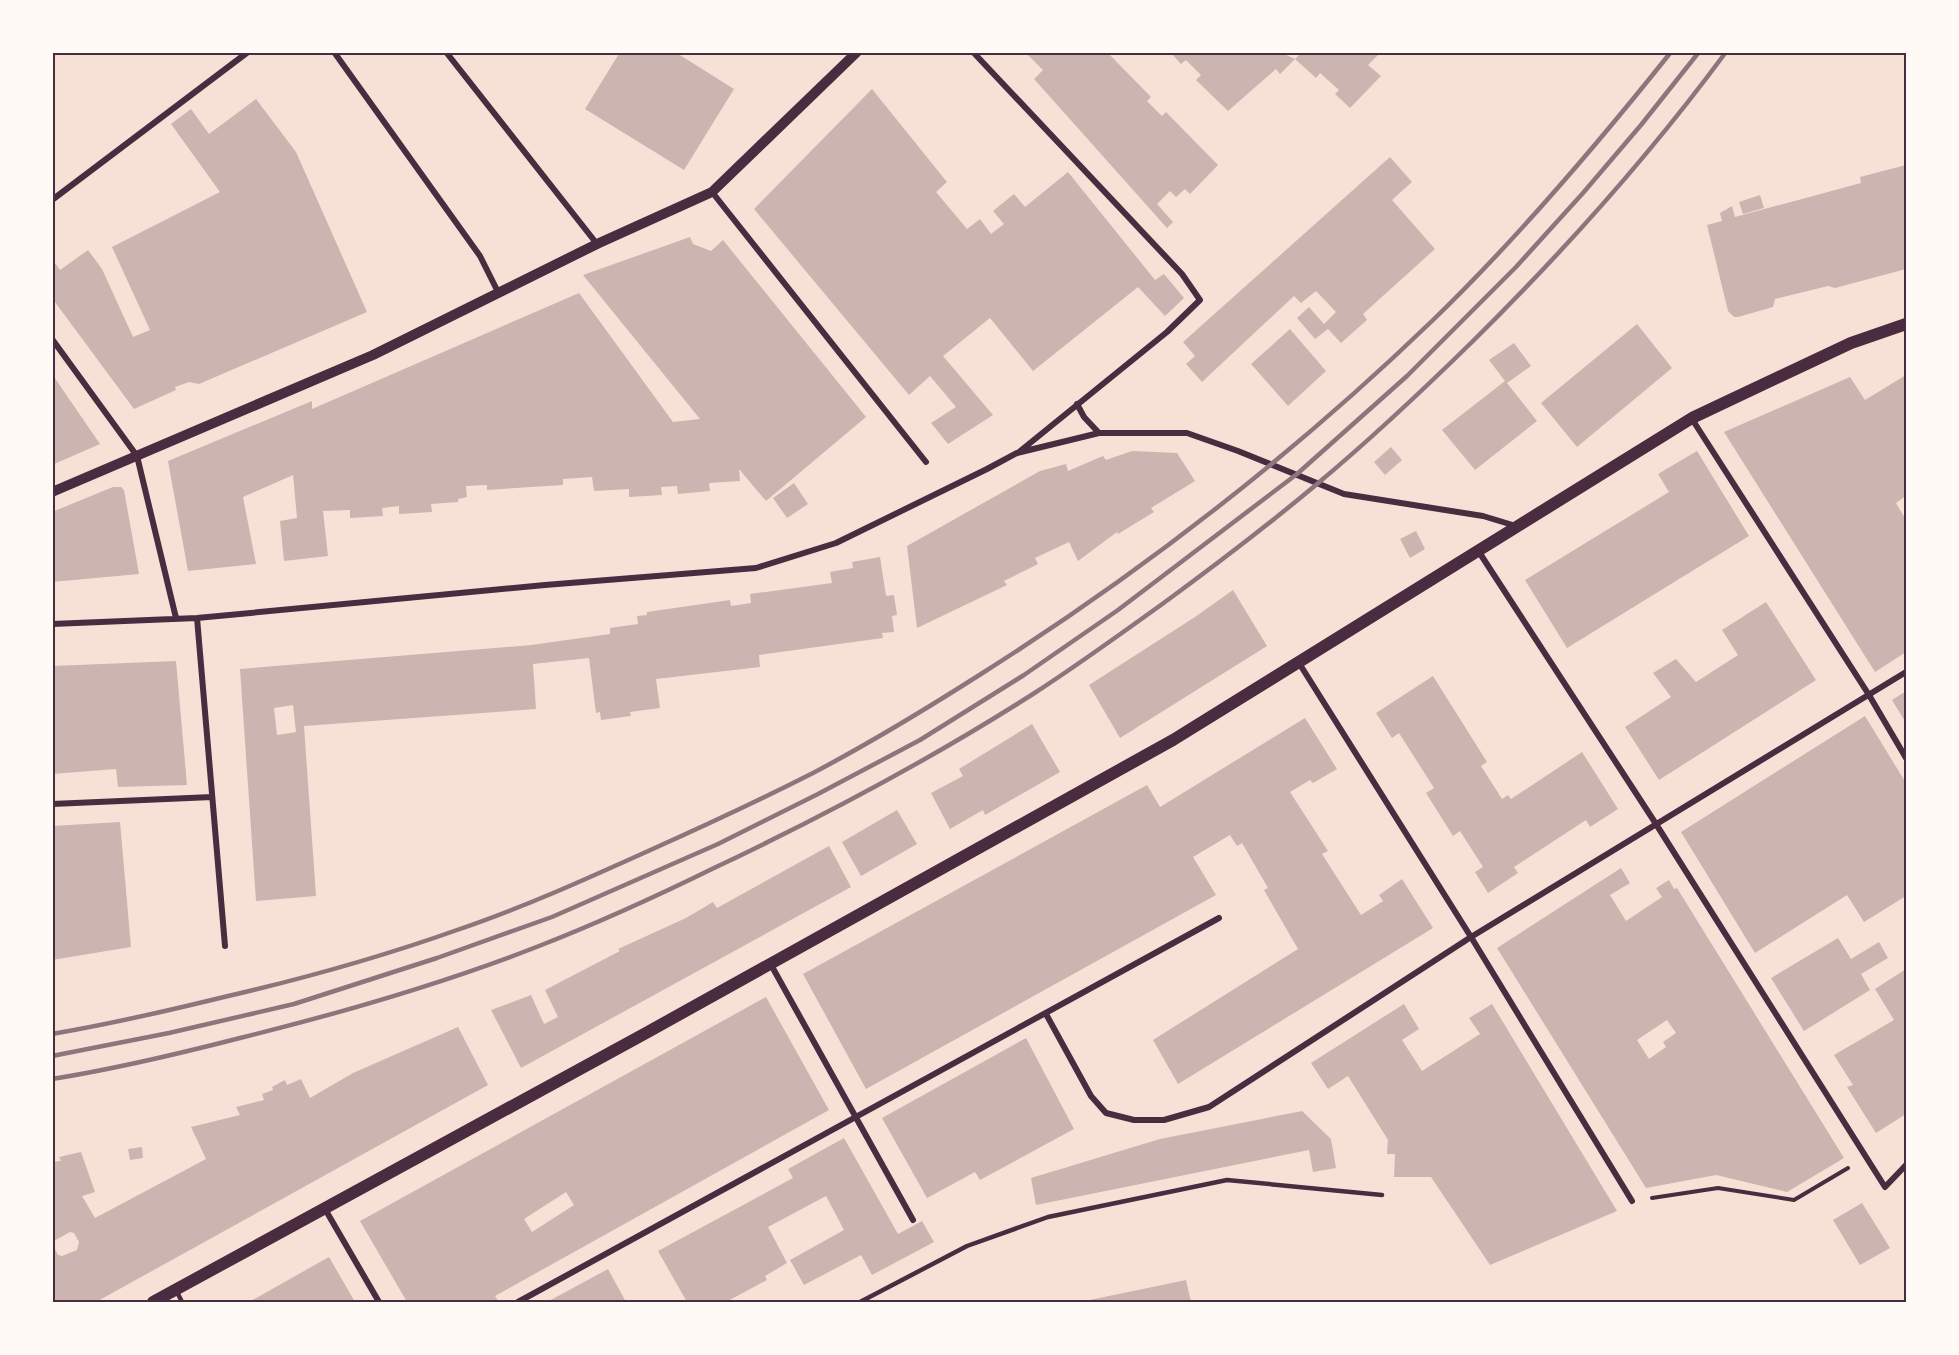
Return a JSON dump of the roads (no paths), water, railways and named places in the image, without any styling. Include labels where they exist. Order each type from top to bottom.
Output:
[{"type":"main road","points":[[153,1302],[646,1033],[1173,740],[1692,418],[1851,343],[1906,324]]},
{"type":"street","points":[[52,200],[248,52]]},
{"type":"street","points":[[334,52],[480,256],[498,292]]},
{"type":"street","points":[[446,52],[597,244]]},
{"type":"street","points":[[52,492],[373,355],[597,244],[712,192],[857,52]]},
{"type":"street","points":[[973,52],[1182,274],[1200,300],[1167,332],[1017,453]]},
{"type":"street","points":[[712,192],[926,462]]},
{"type":"street","points":[[52,339],[137,456],[176,618]]},
{"type":"street","points":[[1077,404],[1084,417],[1099,433]]},
{"type":"street","points":[[1692,418],[1869,695],[1906,758]]},
{"type":"street","points":[[52,624],[197,618],[545,585],[756,568],[836,543],[1017,453],[1099,433],[1187,433],[1344,494],[1483,516],[1518,527]]},
{"type":"street","points":[[1479,552],[1656,824],[1885,1187],[1906,1165]]},
{"type":"street","points":[[197,618],[225,946]]},
{"type":"street","points":[[1299,663],[1471,937],[1632,1201]]},
{"type":"street","points":[[1046,1014],[1091,1096],[1106,1113],[1134,1120],[1164,1120],[1209,1107],[1471,937],[1906,672]]},
{"type":"street","points":[[52,804],[213,797]]},
{"type":"street","points":[[518,1302],[1220,918]]},
{"type":"street","points":[[770,963],[913,1220]]},
{"type":"street","points":[[325,1208],[379,1302]]},
{"type":"lane","points":[[860,1302],[967,1246],[1048,1217],[1227,1180],[1382,1195]]},
{"type":"lane","points":[[175,1290],[182,1302]]},
{"type":"railway","points":[[52,1034],[138,1017],[283,983],[428,940],[481,921],[576,883],[751,804],[834,762],[919,713],[1041,635],[1158,553],[1326,418],[1432,321],[1495,257],[1585,157],[1671,52]]},
{"type":"railway","points":[[52,1056],[169,1033],[294,1004],[437,958],[552,917],[718,844],[920,740],[1024,675],[1118,610],[1297,474],[1407,376],[1516,267],[1641,125],[1699,52]]},
{"type":"railway","points":[[52,1079],[170,1055],[316,1018],[391,997],[539,946],[649,899],[796,828],[916,764],[995,718],[1083,660],[1204,573],[1299,499],[1377,432],[1473,341],[1573,237],[1637,165],[1726,52]]}]
